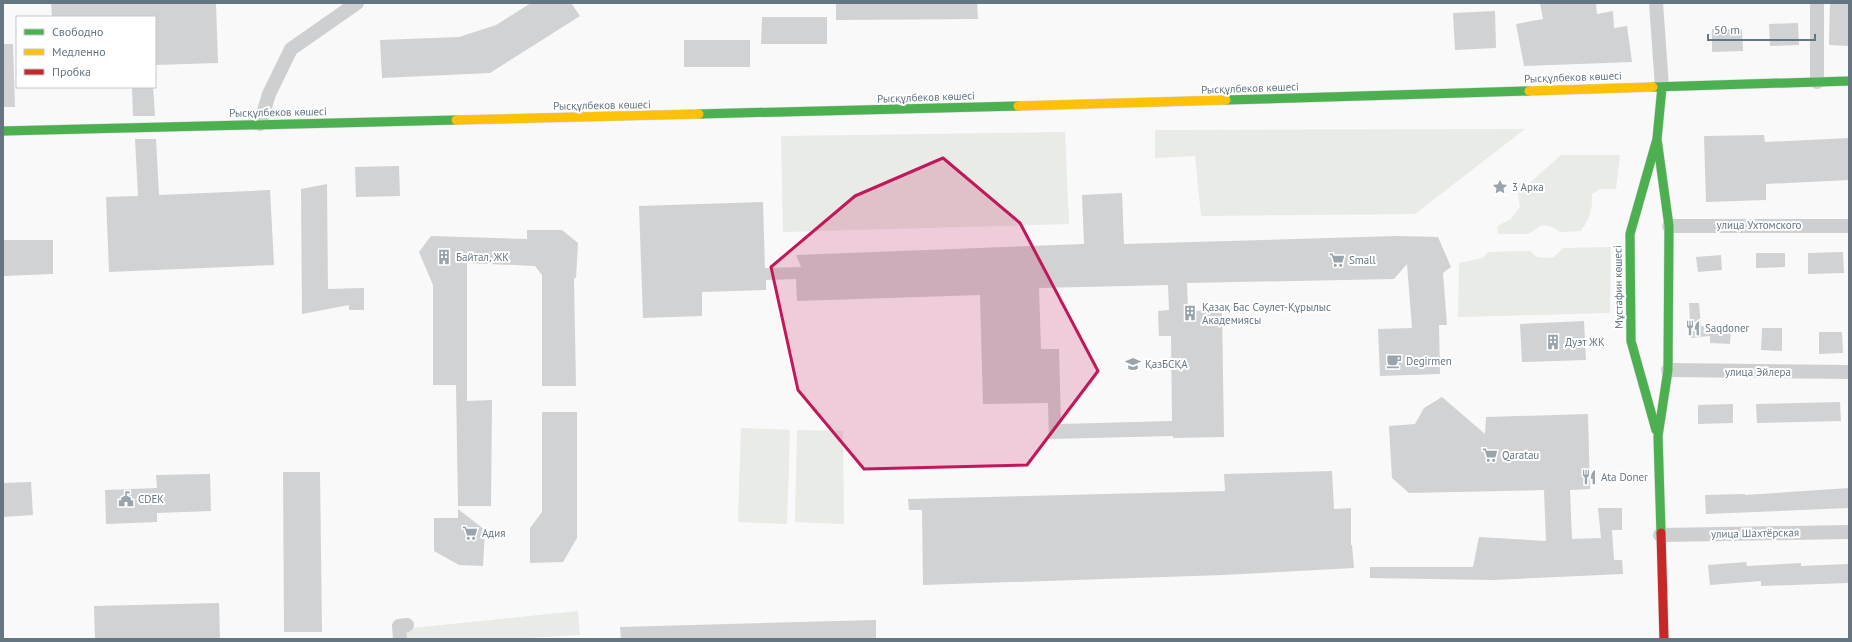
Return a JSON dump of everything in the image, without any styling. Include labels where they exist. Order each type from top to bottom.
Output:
[{"type":"street","points":[[260,124],[269,94],[290,49],[357,3]]},
{"type":"street","points":[[1656,3],[1662,87]]},
{"type":"street","points":[[1817,3],[1817,82]]},
{"type":"street","name":"Рысқұлбеков көшесі","points":[[3,131],[1024,106],[1849,81]]},
{"type":"street","name":"Мұстафин көшесі","points":[[1658,436],[1639,374],[1631,341],[1630,234],[1657,139],[1662,87]]},
{"type":"street","name":"Мұстафин көшесі","points":[[1657,139],[1669,226],[1668,370],[1658,436],[1664,639]]},
{"type":"street","name":"улица Ухтомского","points":[[1669,226],[1849,226]]},
{"type":"street","name":"улица Эйлера","points":[[1668,370],[1849,372]]},
{"type":"street","name":"улица Шахтёрская","points":[[1660,535],[1849,532]]},
{"type":"street","points":[[400,639],[399,626],[407,625]]},
{"type":"highlighted area","points":[[943,158],[1020,223],[1098,371],[1027,465],[864,469],[798,390],[771,267],[855,196]]},
{"type":"shaded area","points":[[1525,129],[1415,214],[1201,216],[1195,156],[1155,158],[1155,130]]},
{"type":"shaded area","points":[[1065,132],[1069,224],[783,232],[781,136]]},
{"type":"shaded area","points":[[1561,155],[1620,155],[1616,189],[1600,189],[1592,194],[1590,214],[1581,231],[1560,232],[1552,227],[1542,225],[1528,234],[1498,234],[1497,226],[1511,219],[1520,207],[1518,193]]},
{"type":"shaded area","points":[[1611,247],[1610,313],[1458,317],[1459,263],[1483,258],[1488,252],[1530,251],[1537,257],[1548,258],[1554,257],[1563,248]]},
{"type":"shaded area","points":[[741,428],[790,430],[787,524],[738,522]]},
{"type":"shaded area","points":[[797,430],[843,431],[844,524],[795,522]]},
{"type":"shaded area","points":[[578,611],[580,635],[508,639],[403,639],[403,629]]},
{"type":"building","points":[[51,3],[216,3],[218,63],[156,65],[156,16],[52,16]]},
{"type":"building","points":[[531,3],[571,3],[580,16],[490,73],[382,78],[380,40],[459,37],[496,25]]},
{"type":"building","points":[[836,3],[977,3],[978,19],[836,20]]},
{"type":"building","points":[[1540,3],[1596,3],[1597,14],[1613,11],[1614,28],[1627,26],[1632,62],[1524,66],[1516,24],[1543,19]]},
{"type":"building","points":[[1830,3],[1849,3],[1849,46],[1829,45]]},
{"type":"building","points":[[1495,11],[1496,48],[1455,50],[1453,13]]},
{"type":"building","points":[[762,17],[827,17],[827,44],[761,44]]},
{"type":"building","points":[[1798,23],[1799,45],[1770,46],[1769,24]]},
{"type":"building","points":[[1712,29],[1742,29],[1743,51],[1712,52]]},
{"type":"building","points":[[684,40],[750,40],[750,67],[684,67]]},
{"type":"building","points":[[3,44],[13,44],[15,107],[3,107]]},
{"type":"building","points":[[132,88],[153,88],[155,116],[133,116]]},
{"type":"building","points":[[1764,135],[1765,142],[1849,138],[1849,180],[1766,184],[1766,200],[1706,202],[1704,136]]},
{"type":"building","points":[[135,139],[156,139],[159,195],[270,190],[274,265],[109,272],[106,197],[138,196]]},
{"type":"building","points":[[399,166],[400,196],[356,197],[355,167]]},
{"type":"building","points":[[327,184],[328,289],[364,288],[364,310],[349,310],[349,305],[302,314],[301,189]]},
{"type":"building","name":"Қазақ Бас Сәулет-Құрылыс Академиясы","points":[[1122,193],[1124,244],[1397,236],[1438,237],[1451,267],[1443,273],[1447,325],[1439,325],[1440,374],[1380,376],[1378,329],[1412,328],[1407,264],[1394,279],[1187,283],[1188,311],[1222,310],[1224,437],[1173,438],[1173,436],[1049,439],[1048,403],[983,404],[980,295],[797,301],[796,279],[766,280],[766,290],[702,292],[702,316],[643,318],[639,206],[763,202],[765,268],[801,267],[796,255],[1084,244],[1082,195]],"holes":[[[1168,285],[1169,310],[1158,311],[1159,336],[1171,336],[1172,421],[1061,424],[1059,349],[1041,349],[1039,288]]]},
{"type":"building","points":[[527,230],[562,230],[578,243],[576,278],[574,278],[576,386],[542,386],[542,275],[535,266],[467,263],[467,401],[492,400],[491,506],[458,506],[456,385],[433,385],[433,285],[419,252],[431,236],[527,239]]},
{"type":"building","points":[[3,240],[53,240],[53,274],[3,276]]},
{"type":"building","points":[[1843,252],[1844,273],[1808,274],[1808,253]]},
{"type":"building","points":[[1756,253],[1785,253],[1785,267],[1756,268]]},
{"type":"building","points":[[1721,255],[1722,270],[1698,272],[1696,257]]},
{"type":"building","points":[[1689,303],[1699,303],[1701,326],[1731,328],[1730,344],[1710,343],[1710,336],[1691,338]]},
{"type":"building","name":"Дуэт ЖК","points":[[1584,321],[1586,360],[1522,362],[1520,324]]},
{"type":"building","points":[[1762,328],[1782,328],[1782,351],[1761,350]]},
{"type":"building","points":[[1819,332],[1842,332],[1843,353],[1819,354]]},
{"type":"building","name":"Qaratau","points":[[1442,397],[1485,434],[1486,417],[1588,414],[1590,489],[1570,490],[1572,539],[1601,538],[1598,508],[1622,508],[1622,530],[1612,530],[1614,560],[1622,560],[1623,574],[1494,580],[1370,578],[1370,567],[1473,567],[1479,537],[1546,541],[1544,490],[1409,493],[1392,478],[1389,426],[1415,424],[1424,408]]},
{"type":"building","points":[[1840,402],[1841,421],[1757,423],[1756,404]]},
{"type":"building","points":[[1733,404],[1733,423],[1698,424],[1698,405]]},
{"type":"building","points":[[542,412],[577,412],[577,538],[563,562],[530,563],[530,528],[542,512]]},
{"type":"building","points":[[1332,471],[1334,509],[1351,508],[1351,545],[1354,568],[1223,575],[923,585],[922,510],[909,510],[908,499],[1225,491],[1224,474]]},
{"type":"building","points":[[283,472],[320,472],[322,632],[284,632]]},
{"type":"building","points":[[210,474],[211,511],[157,513],[157,522],[106,524],[105,490],[157,488],[156,475]]},
{"type":"building","points":[[31,482],[33,515],[3,517],[3,483]]},
{"type":"building","points":[[1849,488],[1849,508],[1706,514],[1705,495],[1745,495]]},
{"type":"building","points":[[458,509],[485,530],[483,566],[459,565],[434,551],[434,518],[458,518]]},
{"type":"building","points":[[1746,562],[1747,566],[1801,563],[1801,566],[1849,564],[1849,583],[1761,586],[1761,581],[1710,585],[1708,565]]},
{"type":"building","points":[[219,603],[220,639],[95,639],[94,606]]},
{"type":"building","points":[[876,620],[876,639],[621,639],[620,627]]},
{"type":"traffic: fast","points":[[1653,87],[1849,81]]},
{"type":"traffic: fast","points":[[1656,430],[1631,341],[1630,234],[1657,139],[1662,87]]},
{"type":"traffic: fast","points":[[1226,100],[1529,91]]},
{"type":"traffic: fast","points":[[699,114],[1018,106]]},
{"type":"traffic: fast","points":[[3,131],[456,120]]},
{"type":"traffic: fast","points":[[1657,139],[1669,226],[1668,370],[1658,436],[1661,533]]},
{"type":"traffic: slow","points":[[1529,91],[1653,87]]},
{"type":"traffic: slow","points":[[1018,106],[1226,100]]},
{"type":"traffic: slow","points":[[456,120],[699,114]]},
{"type":"traffic: jam","points":[[1661,533],[1664,639]]},
{"type":"place","name":"3 Арка","points":[[1500,187]]},
{"type":"place","name":"Байтал, ЖК","points":[[444,257]]},
{"type":"place","name":"Small","points":[[1337,260]]},
{"type":"place","name":"Қазақ Бас Сәулет-Құрылыс Академиясы","points":[[1190,313]]},
{"type":"place","name":"Saqdoner","points":[[1693,328]]},
{"type":"place","name":"Дуэт ЖК","points":[[1553,342]]},
{"type":"place","name":"Degirmen","points":[[1394,361]]},
{"type":"place","name":"ҚазБСҚА","points":[[1133,364]]},
{"type":"place","name":"Qaratau","points":[[1490,455]]},
{"type":"place","name":"Ata Doner","points":[[1589,477]]},
{"type":"place","name":"CDEK","points":[[126,499]]},
{"type":"place","name":"Адия","points":[[470,533]]}]
